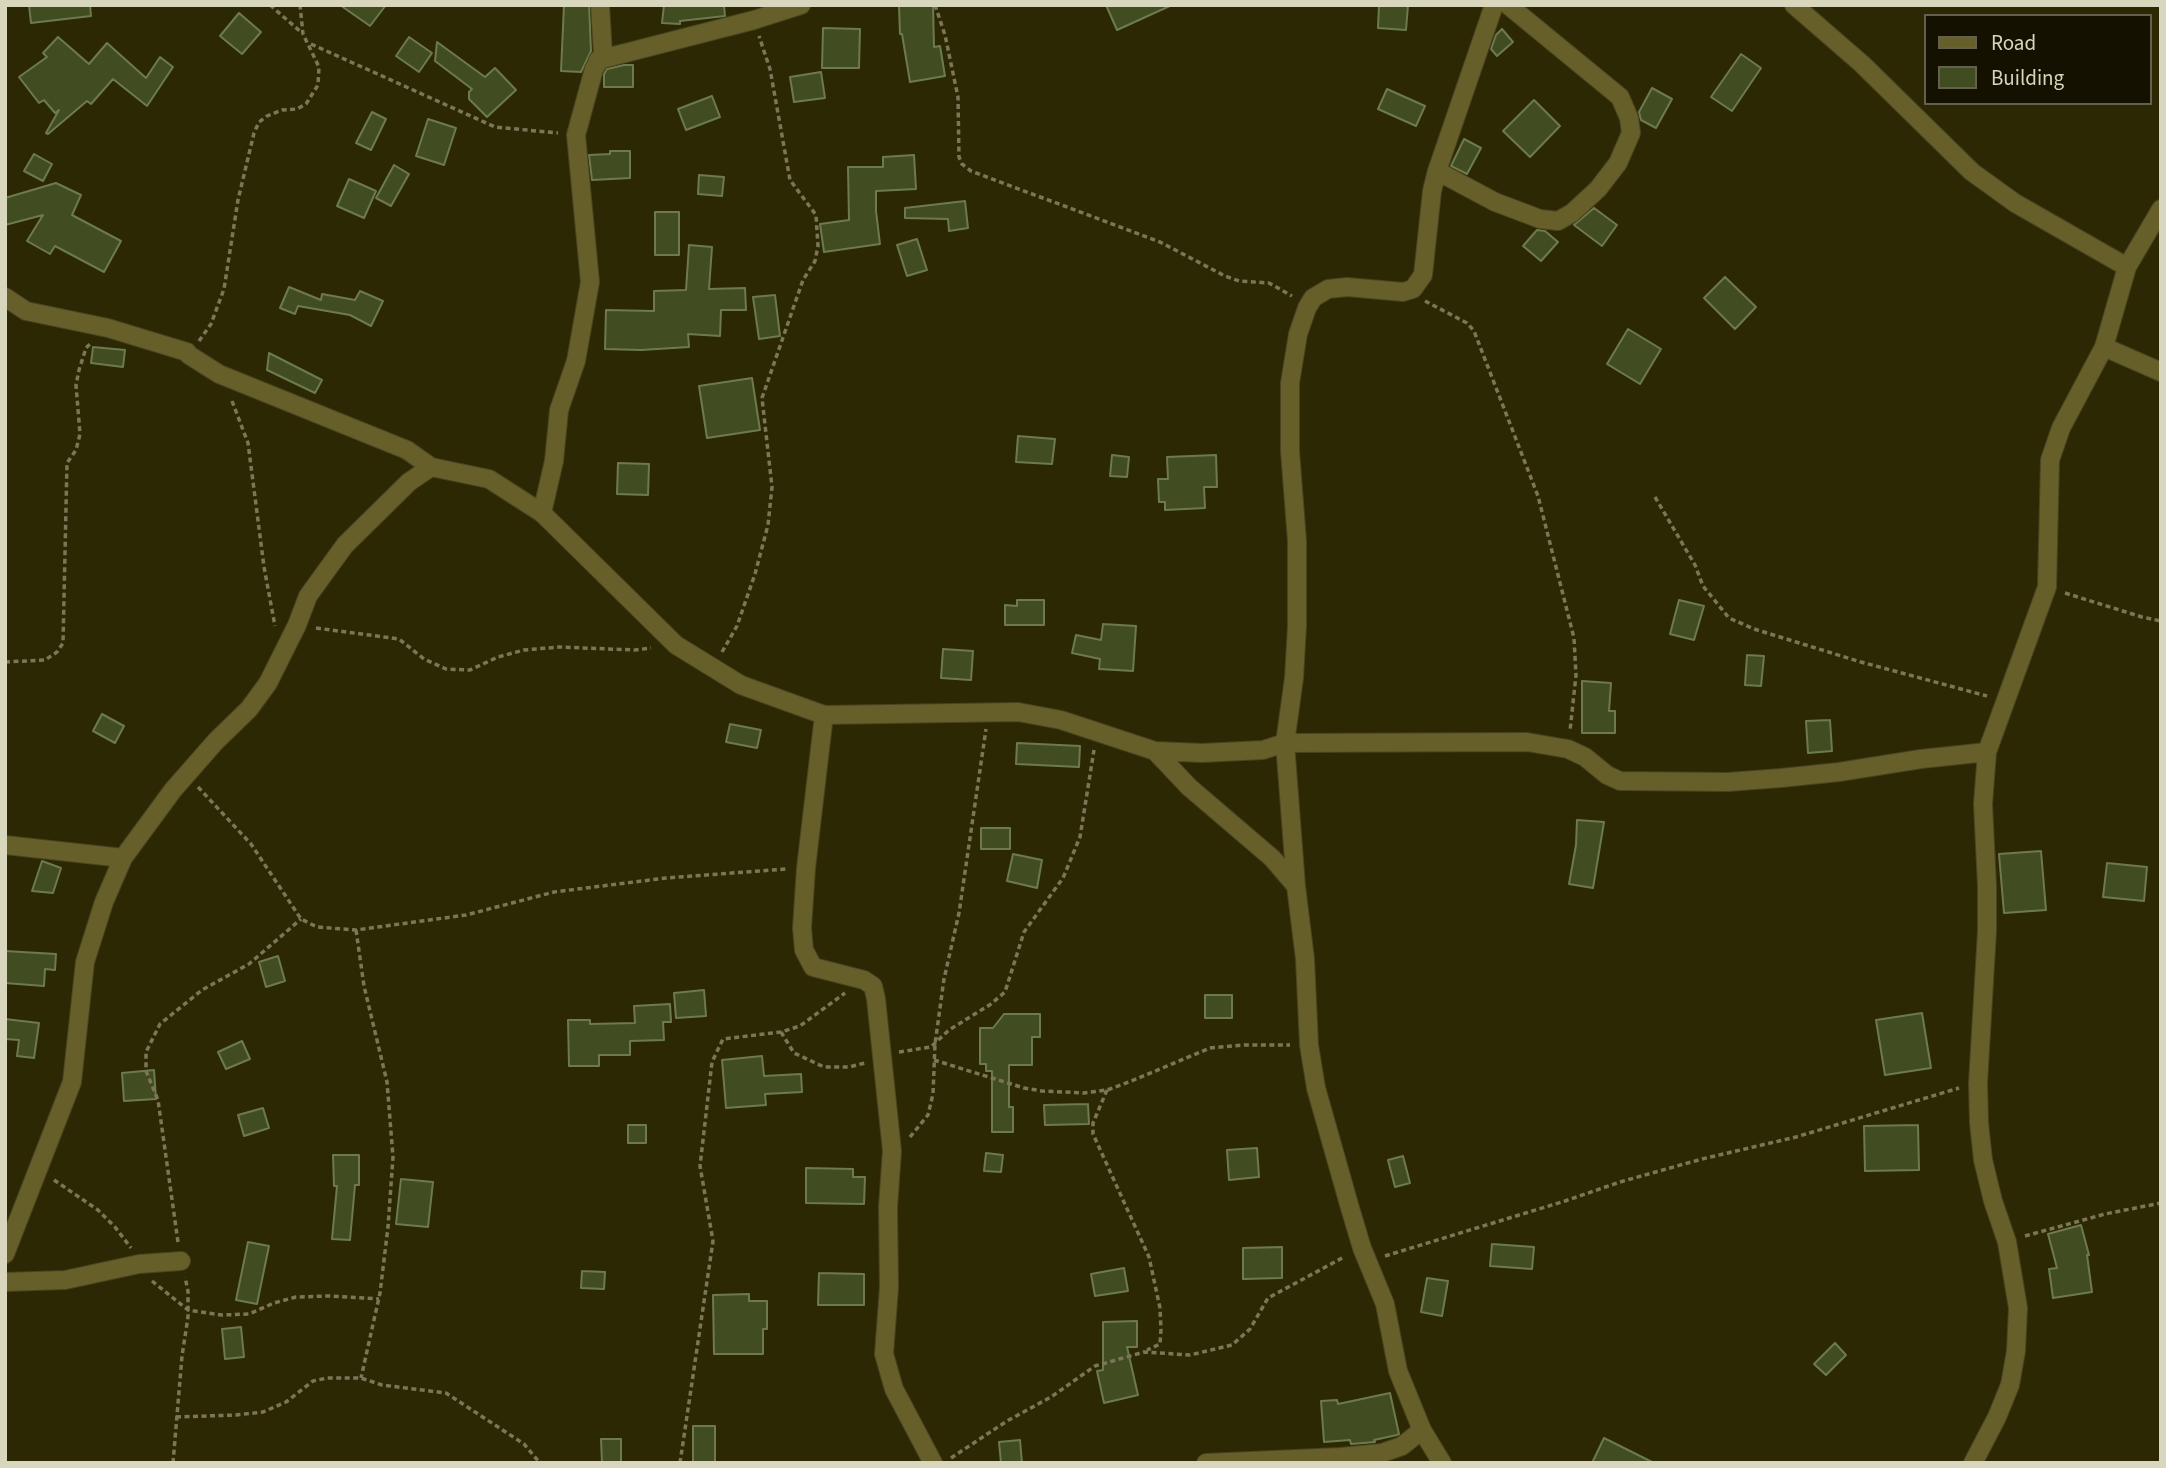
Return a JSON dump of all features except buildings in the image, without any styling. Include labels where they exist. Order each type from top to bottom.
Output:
[{"type":"street","points":[[542,513],[554,461],[559,410],[576,361],[590,282],[576,135],[598,60],[603,54],[600,5]]},
{"type":"street","points":[[598,60],[754,20],[801,5]]},
{"type":"street","points":[[1442,1463],[1422,1430],[1398,1371],[1385,1304],[1365,1255],[1316,1088],[1309,1045],[1305,959],[1296,886],[1285,743],[1294,678],[1297,626],[1297,541],[1290,451],[1290,383],[1298,334],[1313,298],[1328,289],[1369,288],[1403,292],[1413,289],[1423,275],[1432,191],[1437,171],[1494,5]]},
{"type":"street","points":[[1437,171],[1495,202],[1540,219],[1558,221],[1572,213],[1598,189],[1618,163],[1631,133],[1629,118],[1620,97],[1508,5]]},
{"type":"street","points":[[1794,5],[1862,64],[1972,172],[2015,204],[2126,267]]},
{"type":"street","points":[[1973,1463],[2010,1385],[2016,1351],[2018,1308],[2007,1242],[1983,1160],[1978,1083],[1987,931],[1983,804],[1987,752],[2047,587],[2050,460],[2061,428],[2104,347],[2126,267],[2161,209]]},
{"type":"street","points":[[5,297],[26,311],[108,328],[187,352],[219,374],[407,450],[431,467],[489,479],[542,513],[676,645],[741,685],[824,715],[1039,715],[1155,751],[1236,753],[1263,750],[1285,743],[1527,741],[1568,749],[1620,781],[1728,782],[1839,772],[1987,752]]},
{"type":"street","points":[[2104,347],[2161,372]]},
{"type":"street","points":[[5,1254],[72,1082],[85,962],[104,902],[123,858],[188,774],[216,741],[249,709],[268,682],[297,625],[308,596],[345,545],[409,482],[431,467]]},
{"type":"street","points":[[824,715],[806,868],[802,928],[804,950],[813,967],[864,980],[873,986],[892,1151],[888,1207],[889,1287],[884,1354],[894,1389],[933,1463]]},
{"type":"street","points":[[1155,751],[1189,787],[1272,858],[1296,886]]},
{"type":"street","points":[[5,845],[123,858]]},
{"type":"street","points":[[5,1282],[65,1280],[139,1264],[181,1261]]},
{"type":"street","points":[[1206,1463],[1382,1453],[1402,1446],[1422,1430]]},
{"type":"path","points":[[187,352],[202,339],[224,289],[244,173],[254,132],[259,122],[267,116],[282,110],[297,109],[306,104],[318,85],[319,67],[309,43],[303,34],[270,5]]},
{"type":"path","points":[[300,5],[303,34]]},
{"type":"path","points":[[935,5],[945,34],[957,97],[959,156],[962,164],[971,171],[1160,242],[1225,276],[1239,281],[1278,286],[1307,308]]},
{"type":"path","points":[[712,668],[737,626],[768,525],[772,487],[762,398],[803,280],[815,261],[818,246],[816,215],[790,180],[770,69],[754,20]]},
{"type":"path","points":[[309,43],[495,127],[576,135]]},
{"type":"path","points":[[1403,292],[1450,313],[1467,323],[1474,331],[1538,496],[1573,638],[1576,675],[1568,749]]},
{"type":"path","points":[[5,662],[45,660],[57,652],[63,643],[67,463],[76,450],[80,434],[76,385],[86,348],[108,328]]},
{"type":"path","points":[[219,374],[239,415],[248,443],[279,658]]},
{"type":"path","points":[[1655,497],[1695,565],[1703,586],[1729,618],[1754,629],[1861,662],[2006,701]]},
{"type":"path","points":[[2047,587],[2161,621]]},
{"type":"path","points":[[297,625],[399,639],[424,659],[446,669],[470,670],[498,657],[524,650],[559,647],[635,650],[676,645]]},
{"type":"path","points":[[892,1151],[914,1133],[928,1115],[933,1094],[935,1044],[944,979],[959,913],[988,713]]},
{"type":"path","points":[[781,1032],[794,1053],[824,1067],[849,1067],[883,1056],[927,1049],[949,1030],[1005,992],[1024,932],[1063,878],[1080,837],[1097,732]]},
{"type":"path","points":[[188,774],[251,844],[301,919],[317,927],[356,930],[466,915],[554,892],[679,877],[806,868]]},
{"type":"path","points":[[173,1463],[188,1291],[181,1261],[158,1100],[146,1071],[146,1052],[160,1024],[202,990],[249,964],[301,919]]},
{"type":"path","points":[[356,930],[364,986],[387,1082],[393,1157],[379,1299],[361,1378]]},
{"type":"path","points":[[685,1463],[680,1461],[713,1241],[700,1166],[712,1062],[723,1039],[781,1032],[800,1026],[864,980]]},
{"type":"path","points":[[934,1060],[1042,1091],[1084,1093],[1107,1090],[1210,1048],[1309,1045]]},
{"type":"path","points":[[1144,1352],[1190,1355],[1232,1345],[1250,1329],[1268,1298],[1281,1289],[1365,1255],[1565,1201],[1702,1159],[1796,1137],[1978,1083]]},
{"type":"path","points":[[944,1463],[1007,1421],[1051,1397],[1095,1366],[1144,1352],[1160,1344],[1160,1308],[1149,1257],[1093,1134],[1093,1123],[1107,1090]]},
{"type":"path","points":[[41,1161],[52,1178],[98,1210],[115,1227],[132,1249],[144,1273],[188,1310],[222,1315],[249,1314],[296,1297],[379,1299]]},
{"type":"path","points":[[2007,1242],[2105,1214],[2161,1203]]},
{"type":"path","points":[[176,1417],[263,1412],[286,1402],[313,1381],[327,1378],[361,1378],[382,1385],[446,1393],[524,1444],[540,1463]]},
{"type":"path","points":[[2055,1463],[2071,1463]]}]
